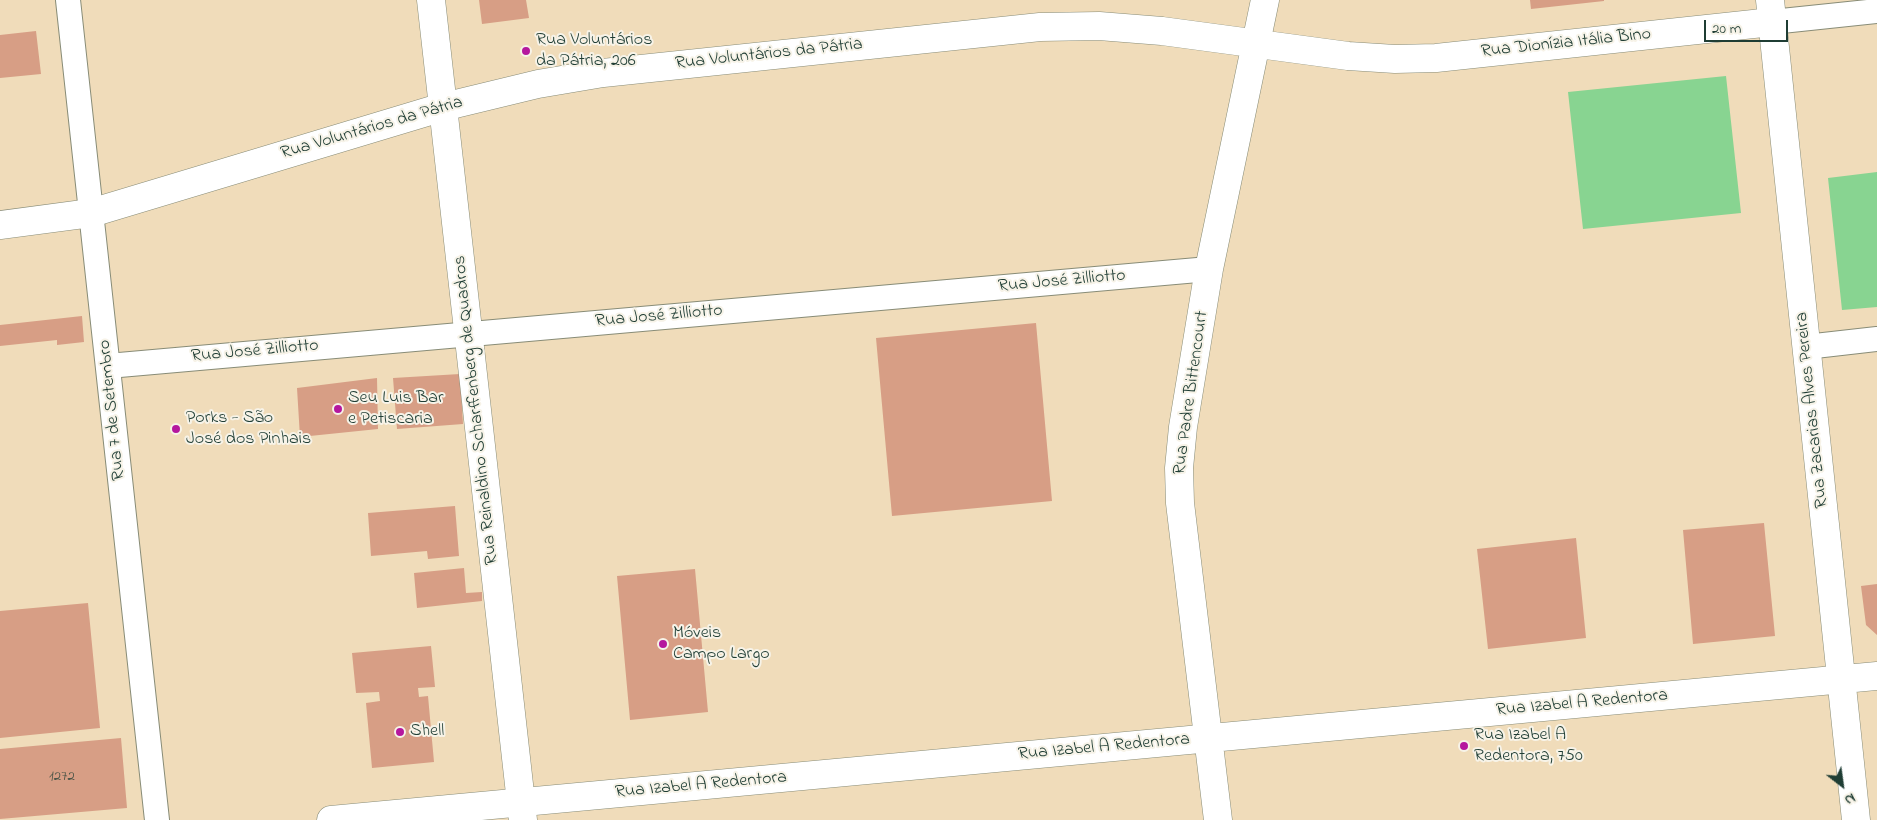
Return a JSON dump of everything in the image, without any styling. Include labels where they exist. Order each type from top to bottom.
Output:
[{"type":"main road","name":"Rua Reinaldino Scharffenberg de Quadros","points":[[431,0],[522,811]]},
{"type":"main road","name":"Rua Padre Bittencourt","points":[[1218,820],[1180,503],[1179,468],[1183,428],[1209,269],[1265,0]]},
{"type":"main road","name":"Rua Dionízia Itália Bino","points":[[1256,43],[1348,56],[1395,59],[1428,58],[1771,11]]},
{"type":"main road","name":"Rua Zacarias Alves Pereira","points":[[1771,11],[1856,820]]},
{"type":"main road","name":"Rua Voluntários da Pátria","points":[[0,224],[91,213],[443,107],[538,84],[603,73],[1040,27],[1099,26],[1162,31],[1256,43]]},
{"type":"main road","name":"Rua Izabel A Redentora","points":[[331,820],[522,811],[1208,738],[1877,676]]},
{"type":"street","name":"Rua 7 de Setembro","points":[[68,0],[157,820]]},
{"type":"street","name":"Rua Dionízia Itália Bino","points":[[1771,11],[1877,11]]},
{"type":"street","name":"Rua José Zilliotto","points":[[108,366],[1209,269]]},
{"type":"street","points":[[1806,347],[1877,339]]},
{"type":"green space","points":[[1726,76],[1741,213],[1583,229],[1568,92]]},
{"type":"green space","points":[[1877,172],[1877,307],[1842,310],[1828,178]]},
{"type":"building","points":[[479,0],[526,0],[529,18],[482,24]]},
{"type":"building","points":[[1530,0],[1604,0],[1604,1],[1531,9]]},
{"type":"building","points":[[36,31],[41,74],[0,78],[0,35]]},
{"type":"building","points":[[82,316],[84,342],[57,345],[57,340],[0,346],[0,325]]},
{"type":"building","points":[[1036,323],[1052,501],[892,516],[876,338]]},
{"type":"building","points":[[460,374],[463,424],[397,429],[393,378]]},
{"type":"building","name":"Seu Luis Bar e Petiscaria","points":[[377,378],[378,429],[300,437],[297,388]]},
{"type":"building","points":[[455,506],[459,556],[428,559],[427,551],[371,556],[368,513]]},
{"type":"building","points":[[1764,523],[1775,636],[1693,644],[1683,530]]},
{"type":"building","points":[[1576,538],[1586,638],[1488,649],[1477,549]]},
{"type":"building","points":[[464,568],[466,593],[482,592],[482,601],[417,608],[414,573]]},
{"type":"building","name":"Móveis Campo Largo","points":[[695,569],[708,712],[630,720],[617,576]]},
{"type":"building","points":[[1877,584],[1877,635],[1866,625],[1861,586]]},
{"type":"building","points":[[88,603],[100,728],[0,738],[0,611]]},
{"type":"building","name":"Shell","points":[[431,646],[435,687],[418,688],[419,697],[428,696],[434,762],[372,768],[366,703],[380,701],[379,692],[356,693],[352,653]]},
{"type":"building","points":[[121,738],[127,808],[0,819],[0,749]]},
{"type":"place","name":"Rua Voluntários da Pátria, 206","points":[[526,51]]},
{"type":"place","name":"Seu Luis Bar e Petiscaria","points":[[338,409]]},
{"type":"place","name":"Porks - São José dos Pinhais","points":[[176,429]]},
{"type":"place","name":"Móveis Campo Largo","points":[[663,644]]},
{"type":"place","name":"Shell","points":[[400,732]]},
{"type":"place","name":"Rua Izabel A Redentora, 750","points":[[1464,746]]}]
